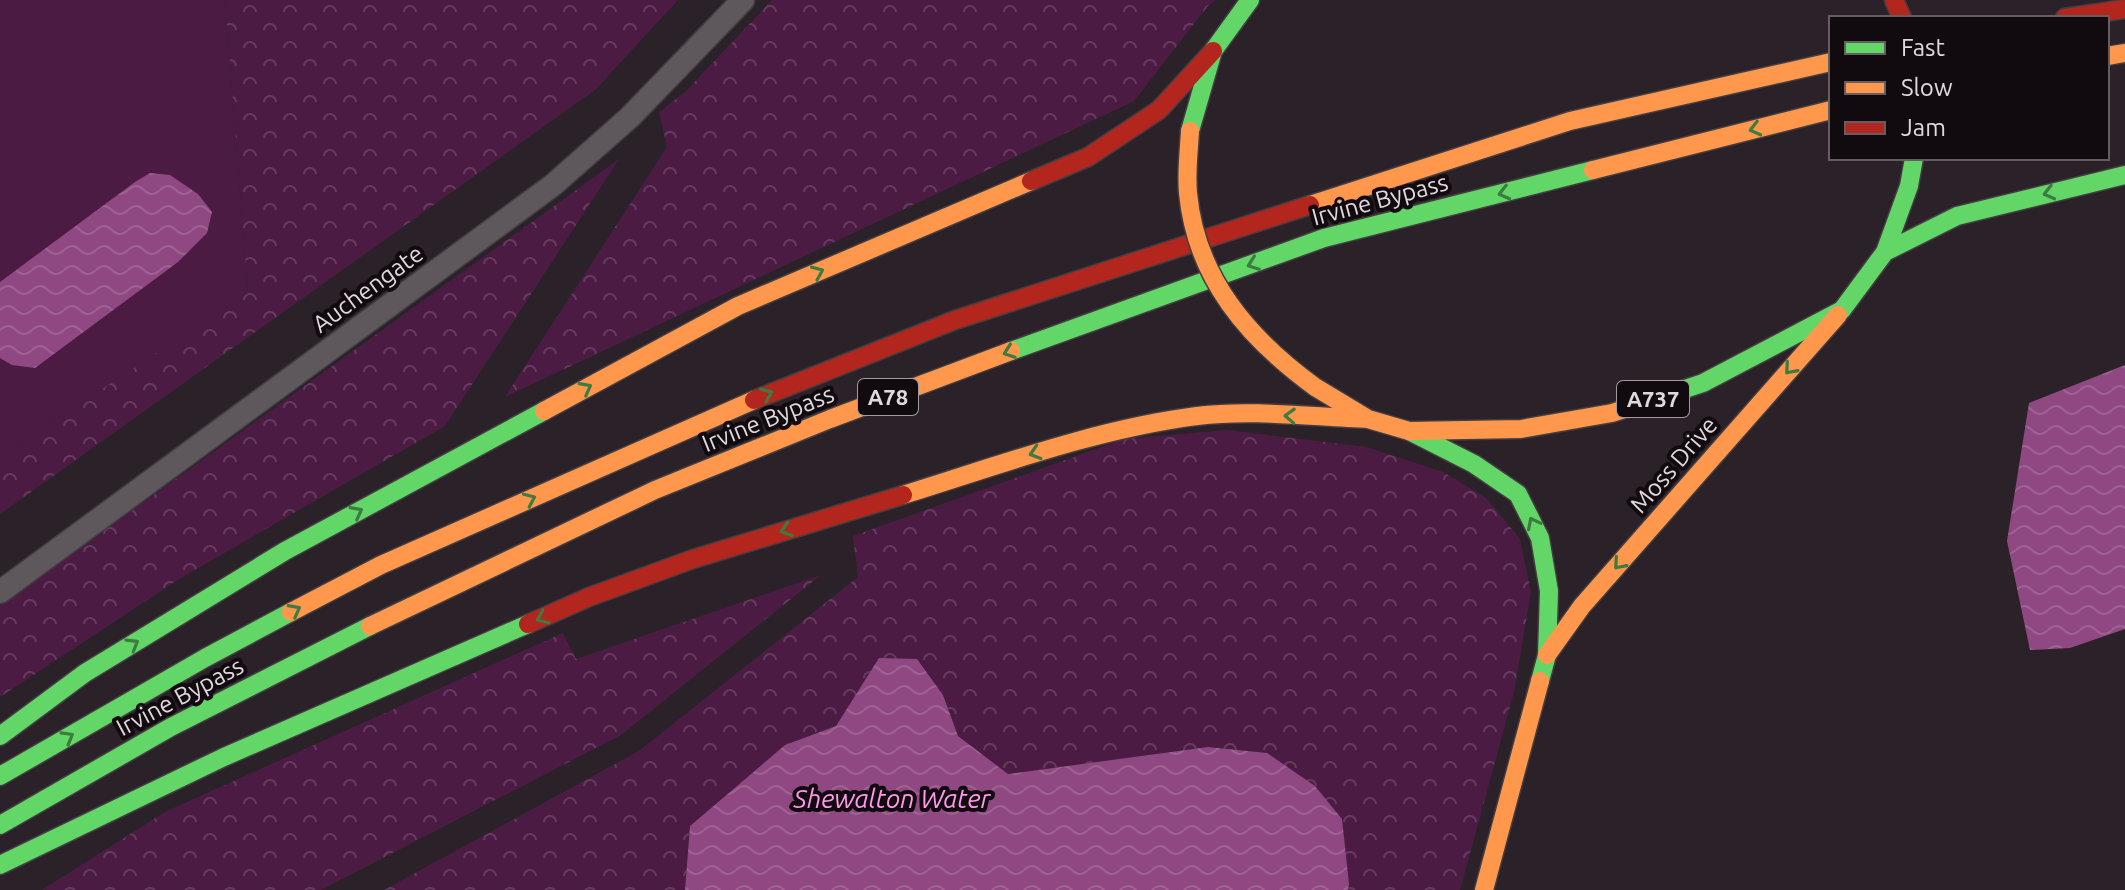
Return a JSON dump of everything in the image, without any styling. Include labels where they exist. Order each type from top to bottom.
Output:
[{"type":"main road","name":"A737","points":[[1250,0],[1213,51],[1190,131],[1188,190],[1199,250],[1222,296],[1247,327],[1291,371],[1368,419],[1409,431],[1521,429],[1612,413],[1703,383],[1842,310],[1885,252],[1909,186],[1914,160]]},
{"type":"main road","points":[[2078,16],[2125,9]]},
{"type":"main road","points":[[0,736],[85,673],[285,551],[738,306],[1088,157],[1159,110],[1213,51]]},
{"type":"main road","name":"Irvine Bypass","points":[[0,776],[205,658],[381,565],[767,394],[940,326],[1570,121],[1829,62]]},
{"type":"main road","name":"Irvine Bypass","points":[[0,825],[171,727],[416,602],[655,490],[830,419],[1324,238],[1829,111]]},
{"type":"main road","points":[[1885,252],[1957,216],[2125,175]]},
{"type":"main road","name":"Moss Drive","points":[[1547,655],[1582,606],[1842,310]]},
{"type":"main road","points":[[0,865],[224,757],[589,597],[693,559],[1110,431],[1199,416],[1251,414],[1368,419]]},
{"type":"main road","name":"Moss Drive","points":[[1409,431],[1474,464],[1518,494],[1540,538],[1549,591],[1547,655],[1484,890]]},
{"type":"street","name":"Auchengate","points":[[0,592],[553,185],[630,117],[743,0]]},
{"type":"green space","points":[[0,0],[225,0],[248,293],[0,456]]},
{"type":"green space","points":[[225,0],[678,0],[595,90],[0,514],[0,456],[248,293]]},
{"type":"green space","points":[[772,0],[1215,0],[1134,101],[505,397],[667,147],[659,112],[686,91]]},
{"type":"green space","points":[[619,159],[445,426],[179,579],[0,697],[0,606]]},
{"type":"green space","points":[[1227,430],[1366,447],[1443,472],[1486,498],[1520,539],[1531,592],[1514,692],[1460,890],[1348,890],[1349,884],[1267,753],[1208,747],[1008,774],[958,736],[943,695],[880,658],[836,726],[785,745],[690,826],[685,890],[384,890],[639,751],[858,577],[853,536],[1124,439]]},
{"type":"green space","points":[[821,575],[621,735],[321,890],[42,890],[165,812],[563,633],[576,659]]},
{"type":"water","points":[[150,173],[170,175],[198,194],[212,212],[207,233],[178,262],[35,368],[12,365],[0,358],[0,282]]},
{"type":"water","points":[[2125,365],[2125,629],[2070,648],[2030,650],[2007,541],[2029,403]]},
{"type":"water","name":"Shewalton Water","points":[[879,658],[917,659],[943,695],[958,736],[1008,774],[1208,747],[1267,753],[1315,786],[1342,819],[1348,890],[685,890],[690,826],[785,745],[836,726]]},
{"type":"traffic: fast","points":[[1190,131],[1213,51],[1250,0]]},
{"type":"traffic: fast","points":[[1661,397],[1703,383],[1842,310],[1885,252],[1909,186],[1914,160]]},
{"type":"traffic: fast","points":[[1011,351],[1324,238],[1593,170]]},
{"type":"traffic: fast","points":[[1885,252],[1957,216],[2125,175]]},
{"type":"traffic: fast","points":[[0,736],[85,673],[285,551],[544,411]]},
{"type":"traffic: fast","points":[[1409,431],[1474,464],[1518,494],[1540,538],[1549,591],[1547,655],[1540,681]]},
{"type":"traffic: fast","points":[[0,776],[291,612]]},
{"type":"traffic: fast","points":[[0,865],[224,757],[528,624]]},
{"type":"traffic: fast","points":[[0,825],[171,727],[370,626]]},
{"type":"traffic: slow","points":[[2109,56],[2125,53]]},
{"type":"traffic: slow","points":[[1310,205],[1570,121],[1829,62]]},
{"type":"traffic: slow","points":[[1593,170],[1829,111]]},
{"type":"traffic: slow","points":[[1190,131],[1187,169],[1193,224],[1214,279],[1247,326],[1315,387]]},
{"type":"traffic: slow","points":[[544,411],[738,306],[1031,181]]},
{"type":"traffic: slow","points":[[1547,655],[1582,606],[1838,315]]},
{"type":"traffic: slow","points":[[370,626],[655,490],[830,419],[1011,351]]},
{"type":"traffic: slow","points":[[1315,387],[1368,419],[1409,431],[1521,429],[1612,413],[1661,397]]},
{"type":"traffic: slow","points":[[291,612],[381,565],[754,400]]},
{"type":"traffic: slow","points":[[903,495],[1048,449],[1159,422],[1239,413],[1368,419]]},
{"type":"traffic: slow","points":[[1484,890],[1540,681]]},
{"type":"traffic: jam","points":[[1894,0],[1901,16]]},
{"type":"traffic: jam","points":[[2078,16],[2125,9]]},
{"type":"traffic: jam","points":[[1031,181],[1088,157],[1159,110],[1213,51]]},
{"type":"traffic: jam","points":[[754,400],[955,320],[1310,205]]},
{"type":"traffic: jam","points":[[528,624],[589,597],[693,559],[903,495]]}]
